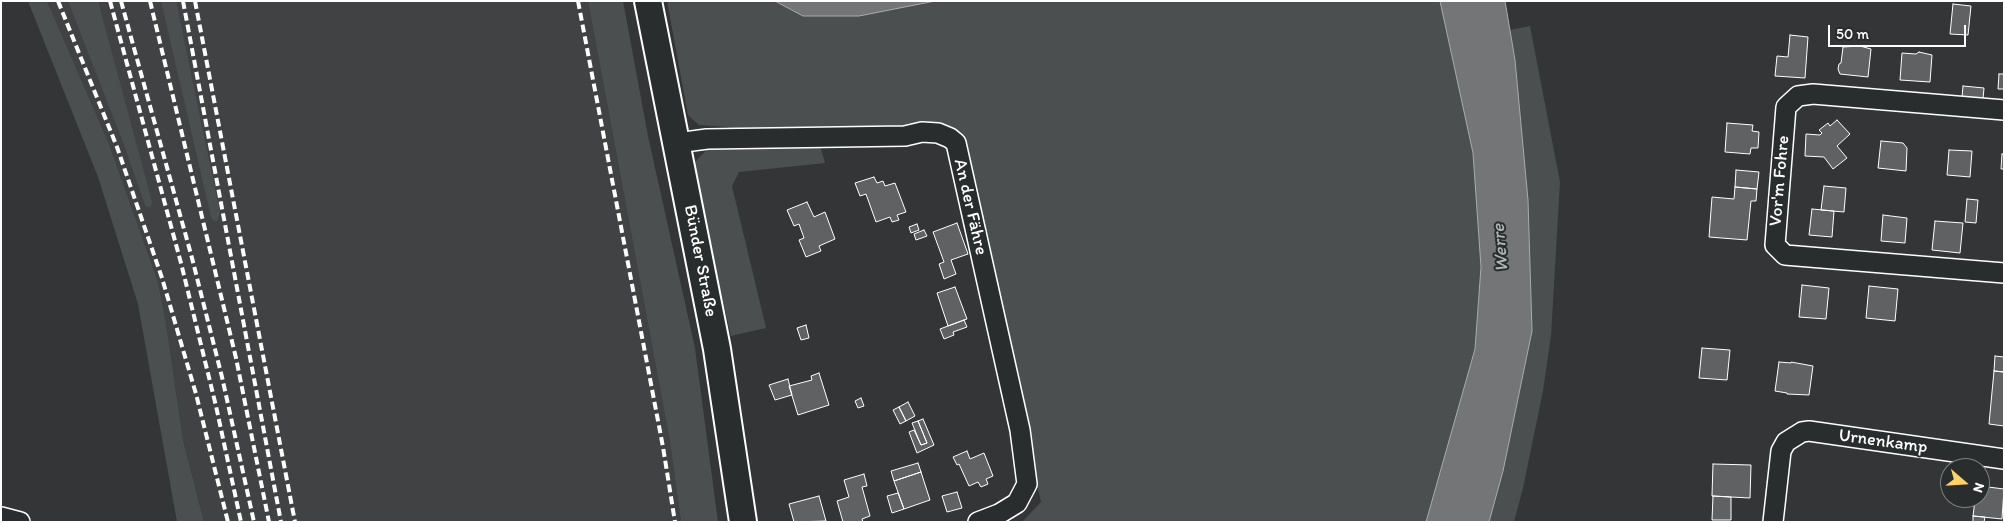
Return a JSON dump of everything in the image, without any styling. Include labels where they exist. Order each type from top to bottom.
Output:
[{"type":"main road","name":"Bünder Straße","points":[[648,1],[717,349],[743,522]]},
{"type":"street","name":"Vor'm Fohre","points":[[2004,110],[1813,94],[1798,96],[1786,107],[1775,245],[1785,255],[2004,273]]},
{"type":"street","name":"An der Fähre","points":[[677,143],[707,139],[905,136],[922,132],[938,133],[956,143],[1020,430],[1027,484],[1017,503],[998,514],[978,522]]},
{"type":"street","name":"Urnenkamp","points":[[1773,522],[1781,451],[1786,442],[1793,436],[1809,431],[2004,458]]},
{"type":"street","points":[[1,517],[20,522]]},
{"type":"shaded area","points":[[28,1],[47,1],[109,144],[158,282],[183,440],[204,522],[177,522],[138,304],[98,177]]},
{"type":"shaded area","points":[[47,1],[588,1],[670,442],[681,522],[204,522],[183,440],[158,282],[109,144]]},
{"type":"shaded area","points":[[68,1],[98,1],[152,202],[151,207],[145,205],[123,142]]},
{"type":"shaded area","points":[[161,1],[176,1],[220,213],[217,221],[214,221],[211,217]]},
{"type":"shaded area","points":[[588,1],[623,1],[648,136],[695,348],[718,522],[681,522],[670,442]]},
{"type":"shaded area","points":[[667,1],[775,1],[803,16],[859,16],[935,1],[1440,1],[1473,153],[1481,267],[1475,349],[1426,522],[1022,522],[1041,502],[959,139],[816,131],[825,163],[739,172],[732,186],[766,328],[731,336],[692,165],[729,127],[699,125],[688,115]]},
{"type":"shaded area","points":[[1530,26],[1560,182],[1551,336],[1543,391],[1514,522],[1489,522],[1503,471],[1532,331],[1528,200],[1515,60],[1510,30]]},
{"type":"water","points":[[775,1],[935,1],[859,16],[803,16]]},
{"type":"water","name":"Werre","points":[[1440,1],[1505,1],[1515,60],[1528,200],[1532,331],[1503,471],[1489,522],[1426,522],[1475,349],[1481,267],[1473,153]]},
{"type":"building","points":[[1953,4],[1971,6],[1968,35],[1950,34]]},
{"type":"building","points":[[1790,35],[1808,37],[1805,78],[1775,76],[1777,56],[1788,57]]},
{"type":"building","points":[[1860,46],[1871,49],[1868,77],[1840,74],[1838,69],[1841,63],[1843,47]]},
{"type":"building","points":[[1919,52],[1932,55],[1930,82],[1900,80],[1902,53],[1916,54]]},
{"type":"building","points":[[1999,74],[2004,74],[2004,89],[1998,89]]},
{"type":"building","points":[[1963,86],[1984,88],[1983,99],[1962,97]]},
{"type":"building","points":[[1837,120],[1850,134],[1837,146],[1847,158],[1833,169],[1824,157],[1805,156],[1806,134],[1820,135],[1822,133],[1819,130],[1828,123],[1830,126]]},
{"type":"building","points":[[1727,123],[1753,125],[1752,131],[1759,132],[1758,148],[1751,148],[1750,154],[1725,152]]},
{"type":"building","points":[[1881,141],[1903,143],[1907,148],[1906,171],[1878,168]]},
{"type":"building","points":[[1949,150],[1972,151],[1970,177],[1947,175]]},
{"type":"building","points":[[2002,154],[2004,154],[2004,169],[2001,169]]},
{"type":"building","points":[[1736,170],[1759,172],[1757,189],[1735,187]]},
{"type":"building","points":[[874,177],[877,183],[883,181],[885,186],[895,183],[906,212],[897,215],[899,220],[892,222],[890,217],[876,222],[866,194],[860,196],[855,183]]},
{"type":"building","points":[[1824,186],[1846,188],[1844,212],[1821,210]]},
{"type":"building","points":[[1735,187],[1757,189],[1756,201],[1751,201],[1747,240],[1709,237],[1712,197],[1734,199]]},
{"type":"building","points":[[1967,199],[1978,200],[1976,223],[1965,222]]},
{"type":"building","points":[[807,202],[814,217],[825,212],[835,239],[819,246],[821,251],[806,257],[799,240],[804,238],[799,224],[794,226],[787,210]]},
{"type":"building","points":[[1812,209],[1834,211],[1832,237],[1809,235]]},
{"type":"building","points":[[1883,215],[1907,218],[1905,243],[1881,241]]},
{"type":"building","points":[[1935,221],[1963,223],[1960,253],[1932,250]]},
{"type":"building","points":[[957,223],[968,254],[951,260],[956,274],[944,279],[939,264],[944,262],[933,232]]},
{"type":"building","points":[[917,224],[919,230],[911,233],[909,227]]},
{"type":"building","points":[[924,230],[927,236],[916,240],[914,234]]},
{"type":"building","points":[[1802,285],[1829,288],[1826,319],[1799,317]]},
{"type":"building","points":[[1869,286],[1898,289],[1895,321],[1866,318]]},
{"type":"building","points":[[955,287],[967,319],[948,326],[937,293]]},
{"type":"building","points":[[964,320],[967,327],[953,332],[954,335],[944,339],[940,329]]},
{"type":"building","points":[[806,325],[809,338],[801,340],[797,328]]},
{"type":"building","points":[[1702,348],[1730,350],[1727,380],[1699,378]]},
{"type":"building","points":[[1995,356],[2004,357],[2004,372],[1994,371]]},
{"type":"building","points":[[1779,362],[1813,366],[1809,395],[1787,394],[1775,391]]},
{"type":"building","points":[[1994,371],[2004,372],[2004,426],[1989,424]]},
{"type":"building","points":[[819,373],[829,405],[798,415],[789,386],[812,380],[811,376]]},
{"type":"building","points":[[788,379],[792,395],[775,400],[769,385]]},
{"type":"building","points":[[861,398],[864,406],[858,408],[855,401]]},
{"type":"building","points":[[908,402],[915,416],[906,421],[899,407]]},
{"type":"building","points":[[899,407],[906,421],[900,424],[893,410]]},
{"type":"building","points":[[923,419],[934,445],[917,453],[909,432],[914,430],[921,445],[927,443],[918,421]]},
{"type":"building","points":[[918,421],[927,443],[921,445],[912,423]]},
{"type":"building","points":[[967,451],[970,459],[984,453],[993,476],[986,479],[988,484],[981,487],[978,482],[969,486],[959,464],[957,465],[953,457]]},
{"type":"building","points":[[918,463],[921,472],[894,481],[891,471]]},
{"type":"building","points":[[1713,464],[1751,465],[1750,498],[1712,496]]},
{"type":"building","points":[[921,472],[930,500],[904,509],[894,481]]},
{"type":"building","points":[[864,474],[867,486],[862,487],[870,516],[862,519],[863,522],[843,522],[837,501],[849,497],[844,480]]},
{"type":"building","points":[[1990,487],[2004,489],[2002,519],[1973,516],[1974,508],[1990,508]]},
{"type":"building","points":[[957,492],[962,508],[947,512],[942,496]]},
{"type":"building","points":[[898,493],[904,509],[892,513],[887,496]]},
{"type":"building","points":[[819,496],[826,521],[794,522],[789,504]]},
{"type":"building","points":[[1713,496],[1731,497],[1731,520],[1712,520]]},
{"type":"building","points":[[1973,516],[1985,517],[1984,522],[1973,522]]},
{"type":"railway","points":[[58,1],[117,147],[162,278],[196,394],[228,522]]},
{"type":"railway","points":[[110,1],[181,263],[216,406],[241,522]]},
{"type":"railway","points":[[121,1],[192,258],[222,377],[254,522]]},
{"type":"railway","points":[[150,1],[236,358],[269,522]]},
{"type":"railway","points":[[183,1],[281,522]]},
{"type":"railway","points":[[195,1],[295,522]]},
{"type":"railway","points":[[578,1],[663,447],[675,522]]}]
